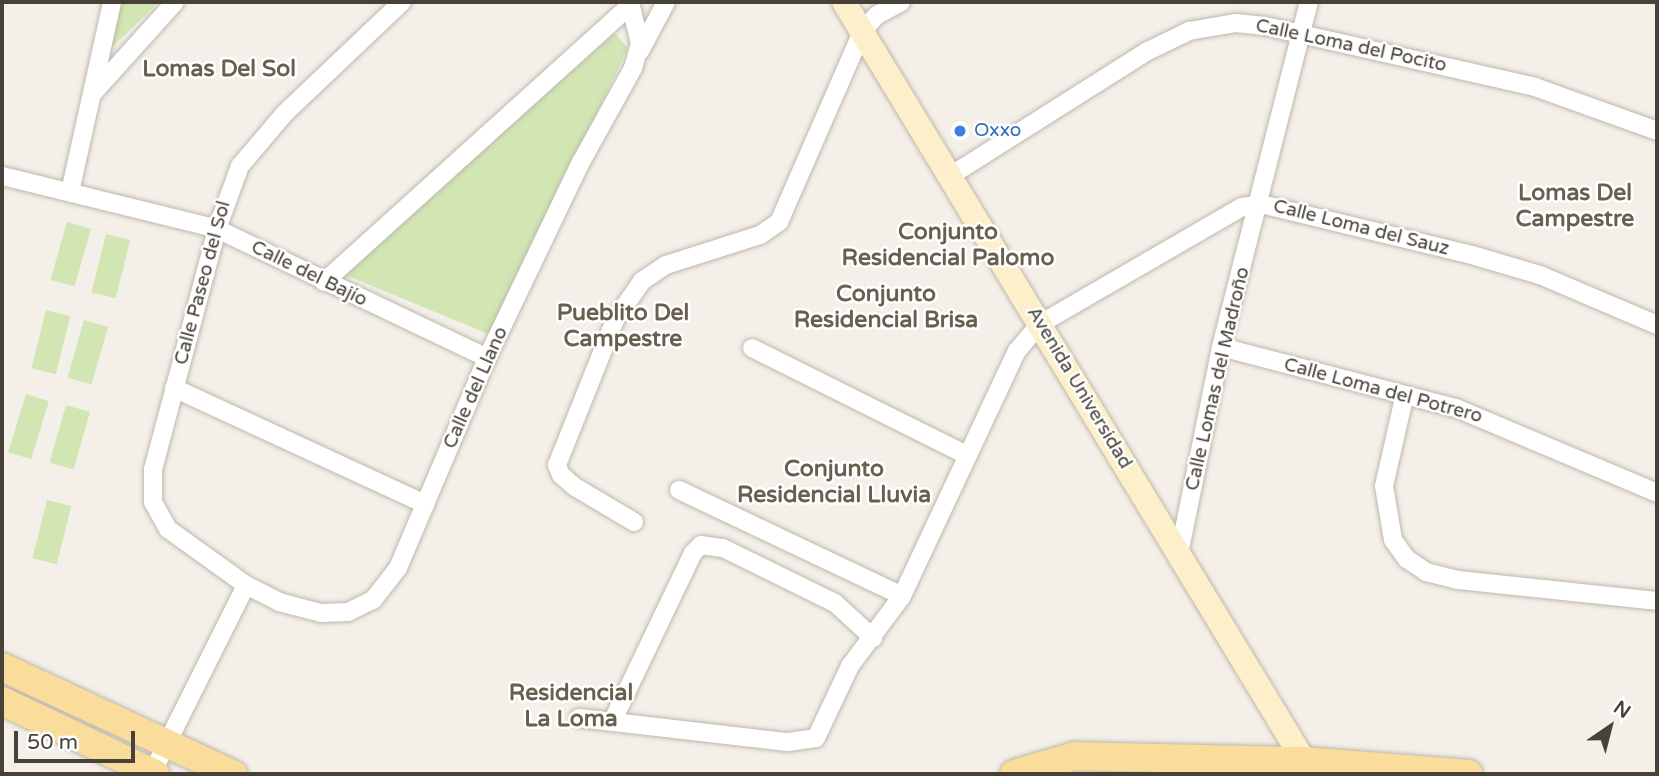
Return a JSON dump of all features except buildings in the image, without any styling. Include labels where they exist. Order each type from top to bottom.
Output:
[{"type":"main road","points":[[2,667],[233,774]]},
{"type":"main road","points":[[2,701],[153,774]]},
{"type":"main road","points":[[1014,774],[1071,765],[1308,767],[1468,774]]},
{"type":"street","points":[[70,192],[112,2]]},
{"type":"street","points":[[89,97],[175,2]]},
{"type":"street","name":"Calle Paseo del Sol","points":[[246,585],[168,529],[153,502],[153,470],[174,388],[217,229],[240,166],[257,141],[402,2]]},
{"type":"street","name":"Calle del Llano","points":[[246,585],[289,604],[321,613],[348,612],[373,600],[384,588],[425,504],[487,358],[666,2]]},
{"type":"street","name":"Avenida Universidad","points":[[844,2],[1308,767]]},
{"type":"street","points":[[634,522],[561,475],[557,465],[560,449],[629,297],[666,265],[760,235],[779,222],[862,32],[877,15],[901,2]]},
{"type":"street","name":"Calle Lomas del Madroño","points":[[1179,554],[1221,347],[1261,204],[1310,2]]},
{"type":"street","points":[[631,4],[638,54]]},
{"type":"street","points":[[324,282],[631,4]]},
{"type":"street","name":"Calle Loma del Pocito","points":[[950,176],[1148,51],[1189,31],[1236,23],[1302,34],[1535,87],[1657,131]]},
{"type":"street","name":"Calle del Bajío","points":[[2,176],[217,229],[487,358]]},
{"type":"street","name":"Calle Loma del Sauz","points":[[612,722],[788,742],[810,741],[820,732],[850,666],[902,596],[1017,351],[1040,324],[1231,212],[1261,204],[1540,275],[1657,325]]},
{"type":"street","name":"Calle Loma del Potrero","points":[[1221,347],[1404,398],[1456,408],[1504,425],[1657,493]]},
{"type":"street","points":[[752,348],[967,455]]},
{"type":"street","points":[[174,388],[425,504]]},
{"type":"street","points":[[1404,398],[1384,486],[1393,540],[1407,559],[1426,572],[1458,580],[1657,601]]},
{"type":"street","points":[[679,490],[902,596]]},
{"type":"street","points":[[579,718],[612,722],[701,545],[723,548],[835,603],[873,638]]},
{"type":"street","points":[[153,774],[165,742],[246,585]]},
{"type":"green space","points":[[119,2],[159,2],[108,51]]},
{"type":"green space","points":[[615,33],[628,48],[491,335],[343,274]]},
{"type":"green space","points":[[67,222],[91,229],[74,287],[50,280]]},
{"type":"green space","points":[[106,234],[130,240],[116,298],[91,292]]},
{"type":"green space","points":[[46,310],[70,316],[56,374],[31,368]]},
{"type":"green space","points":[[84,320],[108,327],[91,385],[67,378]]},
{"type":"green space","points":[[26,394],[49,401],[31,459],[8,452]]},
{"type":"green space","points":[[66,405],[90,412],[73,470],[49,463]]},
{"type":"green space","points":[[47,500],[71,506],[57,564],[32,558]]},
{"type":"place","name":"Oxxo","points":[[960,131]]},
{"type":"district","name":"Lomas Del Sol","points":[[219,69]]},
{"type":"district","name":"Lomas Del Campestre","points":[[1575,206]]},
{"type":"district","name":"Conjunto Residencial Palomo","points":[[948,245]]},
{"type":"district","name":"Conjunto Residencial Brisa","points":[[886,307]]},
{"type":"district","name":"Pueblito Del Campestre","points":[[623,326]]},
{"type":"district","name":"Conjunto Residencial Lluvia","points":[[834,482]]},
{"type":"district","name":"Residencial La Loma","points":[[571,706]]}]
